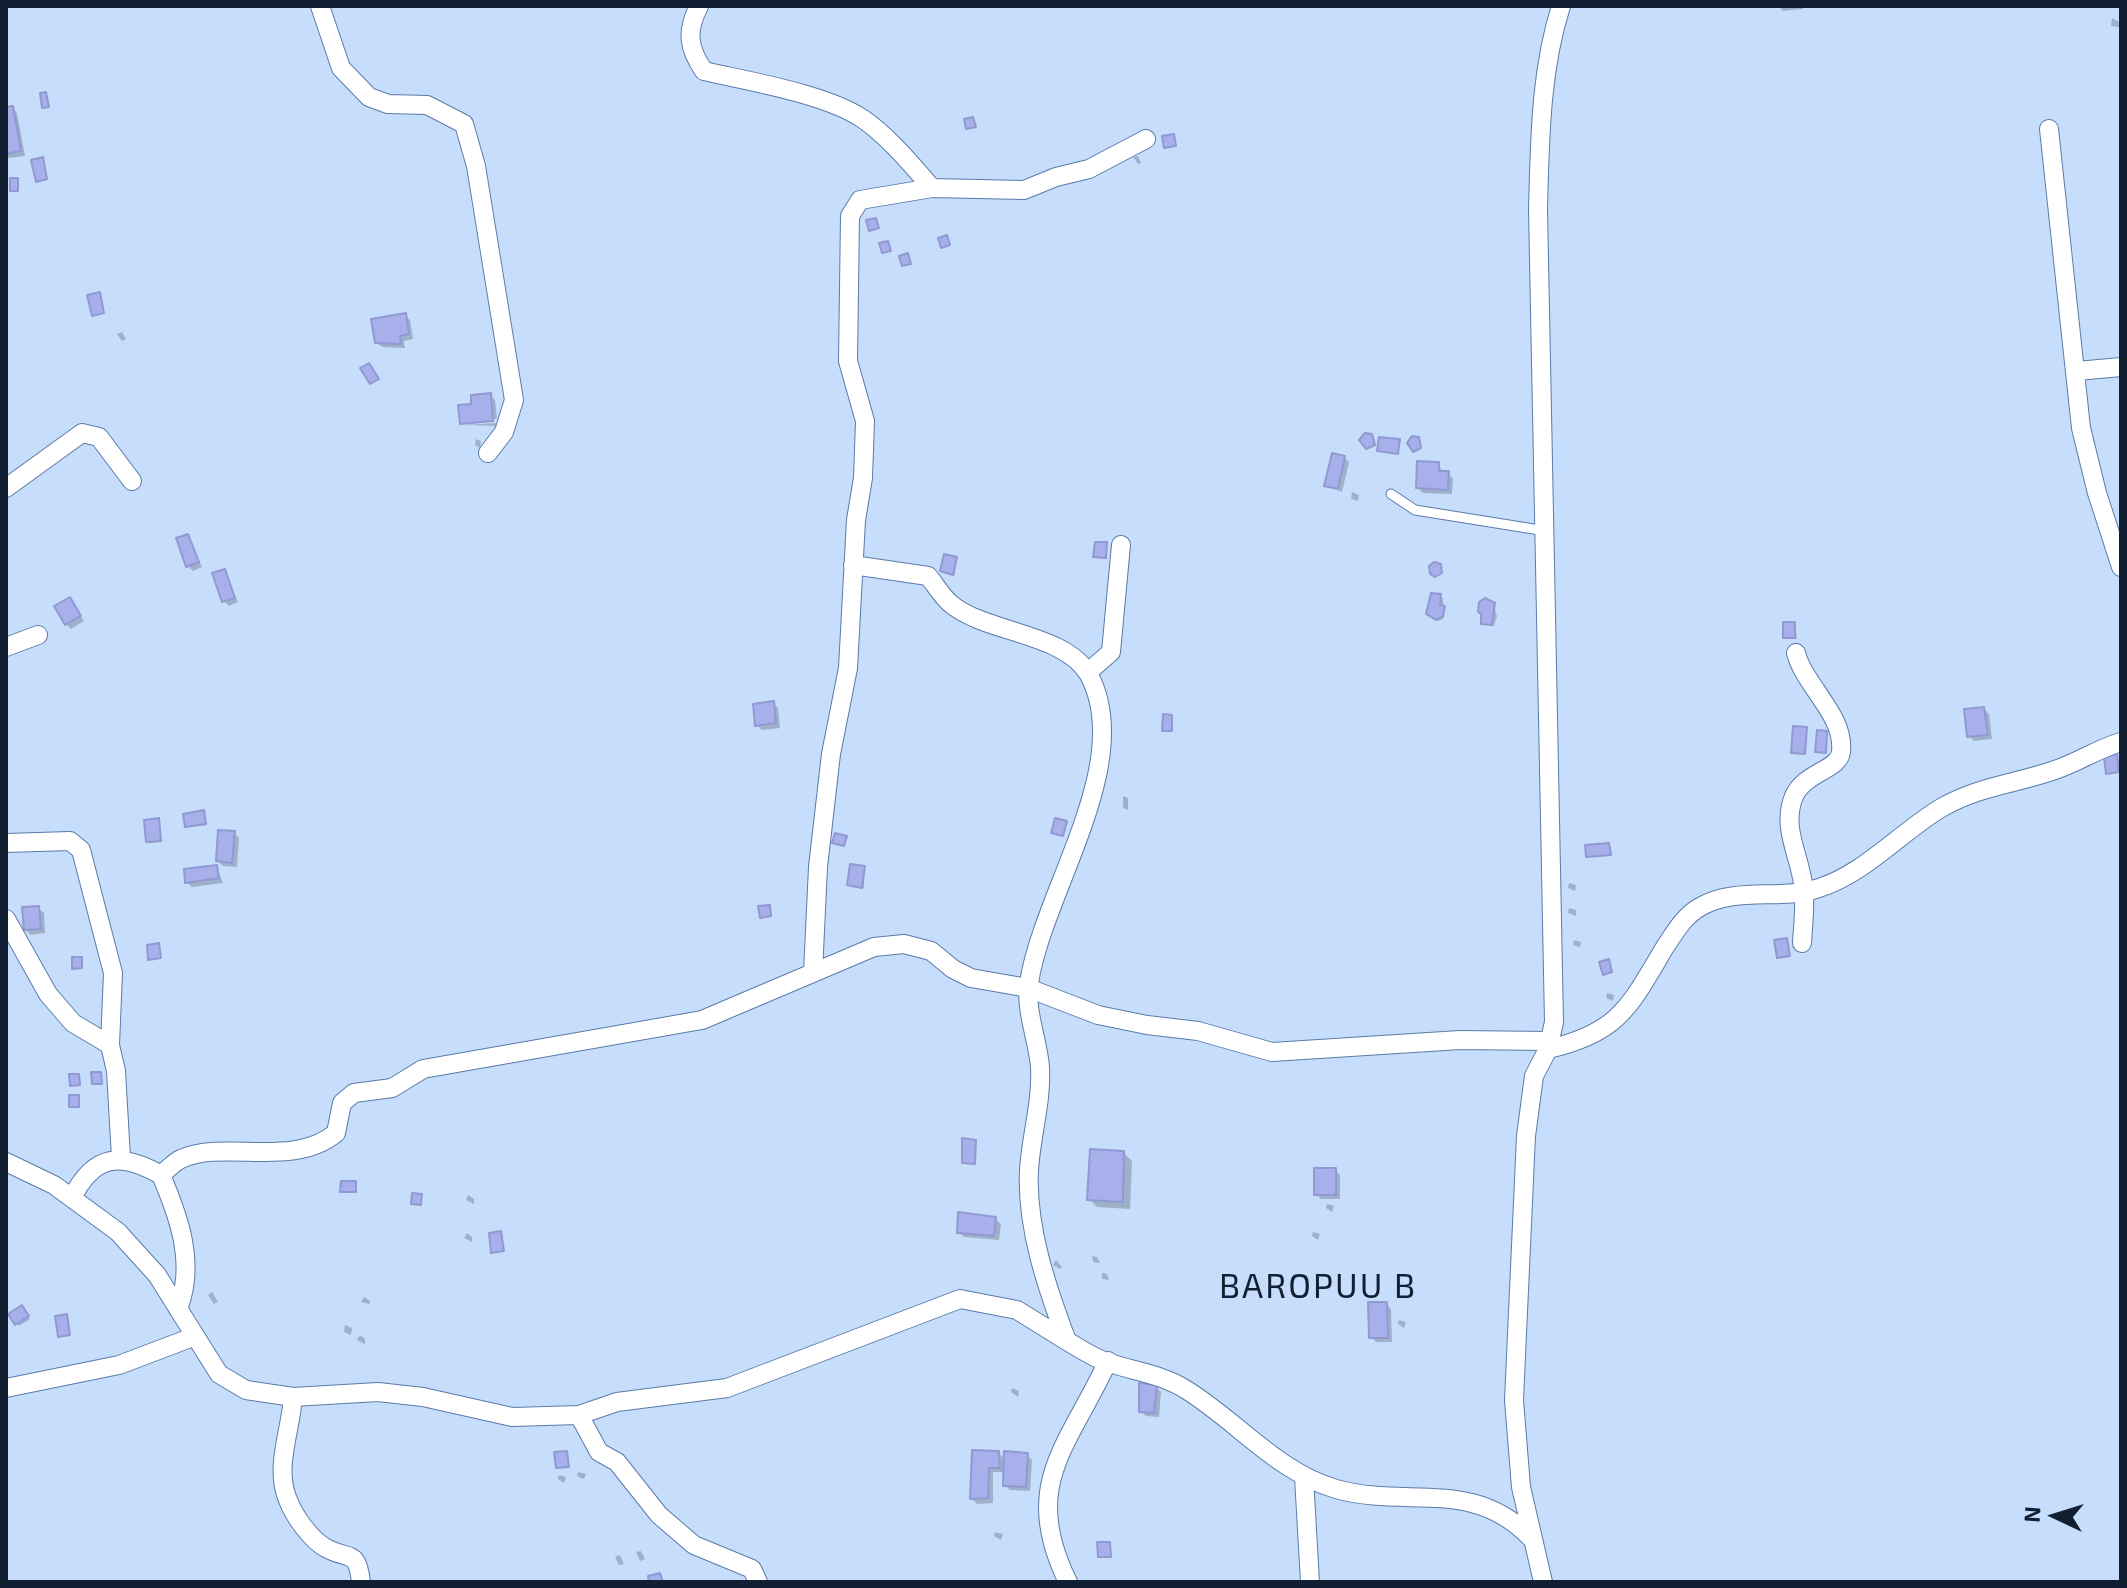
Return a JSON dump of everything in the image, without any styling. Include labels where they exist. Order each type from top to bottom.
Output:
[{"type":"street","points":[[320,6],[341,68],[369,97],[388,104],[427,105],[464,124],[476,166],[514,400],[504,432],[488,453]]},
{"type":"street","points":[[699,6],[690,24],[690,45],[704,71],[782,89],[861,117],[899,151],[932,188]]},
{"type":"street","points":[[1543,1582],[1521,1487],[1514,1400],[1526,1136],[1534,1076],[1554,1022],[1539,180],[1541,120],[1549,51],[1561,6]]},
{"type":"street","points":[[2049,129],[2081,428],[2097,493],[2121,567]]},
{"type":"street","points":[[813,973],[825,808],[848,668],[853,565],[863,478],[865,421],[848,361],[850,216],[860,200],[932,188],[1024,190],[1056,177],[1089,169],[1146,139]]},
{"type":"street","points":[[2077,371],[2121,367]]},
{"type":"street","points":[[6,488],[82,433],[99,437],[132,481]]},
{"type":"street","points":[[1088,672],[1111,652],[1121,545]]},
{"type":"street","points":[[853,565],[928,576],[951,605],[1055,646],[1088,672],[1102,708],[1099,775],[1091,805],[1057,888],[1028,988],[1040,1066],[1039,1092],[1031,1134],[1030,1211],[1055,1308],[1067,1341]]},
{"type":"street","points":[[6,647],[38,635]]},
{"type":"street","points":[[1796,653],[1801,669],[1838,723],[1841,753],[1835,765],[1805,779],[1793,799],[1790,835],[1805,891],[1802,943]]},
{"type":"street","points":[[161,1175],[181,1159],[288,1151],[322,1141],[336,1133],[342,1103],[354,1093],[392,1088],[423,1069],[702,1020],[874,947],[904,944],[931,951],[953,969],[971,978],[1028,988],[1098,1015],[1198,1031],[1272,1052],[1460,1040],[1548,1045],[1585,1041],[1623,1016],[1677,928],[1703,905],[1727,897],[1821,888],[1855,869],[1921,821],[1986,786],[2056,770],[2080,760],[2095,749],[2121,742]]},
{"type":"street","points":[[6,843],[70,841],[81,850],[113,973],[110,1045],[116,1071],[121,1158]]},
{"type":"street","points":[[6,919],[48,994],[73,1023],[110,1045]]},
{"type":"street","points":[[72,1198],[92,1168],[121,1158],[161,1175],[179,1215],[184,1253],[185,1291],[178,1309]]},
{"type":"street","points":[[6,1162],[72,1198],[118,1232],[157,1275],[219,1374],[246,1390],[293,1397],[378,1392],[423,1397],[512,1417],[579,1415],[617,1402],[727,1388],[960,1299],[1017,1310],[1067,1341],[1108,1361],[1155,1374],[1186,1390],[1304,1477],[1353,1492],[1431,1496],[1484,1504],[1512,1518],[1531,1538]]},
{"type":"street","points":[[6,1388],[119,1365],[193,1337]]},
{"type":"street","points":[[1068,1582],[1055,1555],[1046,1505],[1051,1473],[1108,1361]]},
{"type":"street","points":[[293,1397],[292,1424],[282,1465],[287,1500],[321,1544],[353,1557],[359,1566],[361,1582]]},
{"type":"street","points":[[579,1415],[599,1452],[617,1462],[659,1515],[694,1545],[736,1559],[752,1569],[758,1582]]},
{"type":"street","points":[[1304,1477],[1310,1582]]},
{"type":"lane","points":[[1391,494],[1415,510],[1546,531]]},
{"type":"building","points":[[46,92],[49,107],[42,108],[40,93]]},
{"type":"building","points":[[13,106],[21,151],[6,154],[6,107]]},
{"type":"building","points":[[973,117],[976,127],[966,129],[964,119]]},
{"type":"building","points":[[1174,134],[1176,146],[1164,148],[1162,136]]},
{"type":"building","points":[[43,157],[47,179],[36,182],[31,160]]},
{"type":"building","points":[[10,178],[18,178],[18,191],[10,191]]},
{"type":"building","points":[[876,218],[879,228],[869,231],[866,220]]},
{"type":"building","points":[[947,235],[950,245],[941,248],[938,238]]},
{"type":"building","points":[[888,241],[891,251],[882,253],[879,243]]},
{"type":"building","points":[[908,253],[911,264],[902,266],[899,256]]},
{"type":"building","points":[[100,292],[104,313],[92,316],[87,295]]},
{"type":"building","points":[[406,313],[409,334],[400,336],[401,344],[375,343],[371,319]]},
{"type":"building","points":[[369,363],[379,379],[370,384],[360,368]]},
{"type":"building","points":[[491,393],[493,421],[460,424],[458,405],[471,404],[471,395]]},
{"type":"building","points":[[1365,433],[1372,434],[1375,445],[1366,449],[1359,440]]},
{"type":"building","points":[[1412,436],[1419,437],[1421,448],[1413,452],[1407,443]]},
{"type":"building","points":[[1379,437],[1400,439],[1398,454],[1377,451]]},
{"type":"building","points":[[1332,453],[1345,456],[1338,489],[1324,486]]},
{"type":"building","points":[[1417,461],[1439,462],[1439,471],[1449,471],[1448,490],[1416,488]]},
{"type":"building","points":[[188,534],[199,562],[186,567],[176,538]]},
{"type":"building","points":[[1095,542],[1107,542],[1106,558],[1093,557]]},
{"type":"building","points":[[944,554],[957,557],[953,575],[940,571]]},
{"type":"building","points":[[1434,562],[1441,564],[1442,573],[1435,577],[1430,574],[1429,566]]},
{"type":"building","points":[[225,569],[235,598],[222,602],[212,573]]},
{"type":"building","points":[[1431,593],[1441,594],[1440,605],[1445,606],[1443,616],[1436,620],[1426,614]]},
{"type":"building","points":[[70,597],[81,616],[65,625],[54,606]]},
{"type":"building","points":[[1485,598],[1495,603],[1492,625],[1481,624],[1479,602]]},
{"type":"building","points":[[1783,622],[1795,622],[1795,638],[1783,638]]},
{"type":"building","points":[[774,701],[776,723],[755,726],[753,704]]},
{"type":"building","points":[[1984,707],[1988,735],[1967,737],[1964,709]]},
{"type":"building","points":[[1163,714],[1172,715],[1172,731],[1162,731]]},
{"type":"building","points":[[1793,726],[1807,727],[1805,754],[1791,753]]},
{"type":"building","points":[[1817,730],[1827,731],[1826,753],[1815,752]]},
{"type":"building","points":[[2117,754],[2119,772],[2106,774],[2104,756]]},
{"type":"building","points":[[204,810],[206,824],[185,827],[183,814]]},
{"type":"building","points":[[159,818],[161,841],[146,842],[144,820]]},
{"type":"building","points":[[1055,818],[1067,821],[1063,836],[1051,833]]},
{"type":"building","points":[[218,830],[235,831],[232,863],[216,861]]},
{"type":"building","points":[[835,833],[847,836],[844,846],[832,843]]},
{"type":"building","points":[[1609,843],[1611,855],[1586,857],[1585,845]]},
{"type":"building","points":[[850,864],[865,866],[862,888],[847,885]]},
{"type":"building","points":[[217,865],[219,878],[185,883],[184,869]]},
{"type":"building","points":[[770,905],[771,916],[760,918],[758,906]]},
{"type":"building","points":[[39,906],[41,929],[24,930],[22,907]]},
{"type":"building","points":[[1787,938],[1790,956],[1777,958],[1774,940]]},
{"type":"building","points":[[159,943],[161,958],[148,960],[147,945]]},
{"type":"building","points":[[72,957],[82,957],[82,968],[72,969]]},
{"type":"building","points":[[1609,959],[1612,972],[1603,975],[1599,962]]},
{"type":"building","points":[[91,1072],[101,1072],[102,1084],[92,1084]]},
{"type":"building","points":[[69,1074],[79,1074],[80,1085],[70,1086]]},
{"type":"building","points":[[69,1095],[79,1095],[79,1107],[69,1107]]},
{"type":"building","points":[[962,1138],[976,1140],[975,1164],[962,1163]]},
{"type":"building","points":[[1090,1149],[1124,1151],[1123,1202],[1087,1200]]},
{"type":"building","points":[[1314,1168],[1336,1168],[1336,1195],[1314,1195]]},
{"type":"building","points":[[341,1181],[356,1181],[356,1192],[340,1192]]},
{"type":"building","points":[[412,1193],[422,1194],[421,1205],[411,1204]]},
{"type":"building","points":[[958,1212],[996,1217],[994,1236],[957,1233]]},
{"type":"building","points":[[501,1231],[504,1251],[491,1253],[489,1233]]},
{"type":"building","points":[[1368,1302],[1387,1302],[1388,1338],[1369,1338]]},
{"type":"building","points":[[22,1305],[29,1316],[15,1325],[8,1314]]},
{"type":"building","points":[[67,1314],[70,1335],[58,1337],[55,1316]]},
{"type":"building","points":[[1139,1383],[1157,1385],[1154,1413],[1139,1412]]},
{"type":"building","points":[[972,1450],[999,1451],[1000,1468],[989,1468],[988,1498],[970,1499]]},
{"type":"building","points":[[567,1451],[569,1467],[556,1468],[554,1452]]},
{"type":"building","points":[[1004,1451],[1028,1453],[1026,1487],[1003,1486]]},
{"type":"building","points":[[1097,1542],[1110,1542],[1111,1557],[1098,1557]]},
{"type":"building","points":[[660,1573],[663,1582],[649,1582],[648,1576]]},
{"type":"district","name":"BAROPUU B","points":[[1318,1287]]}]
